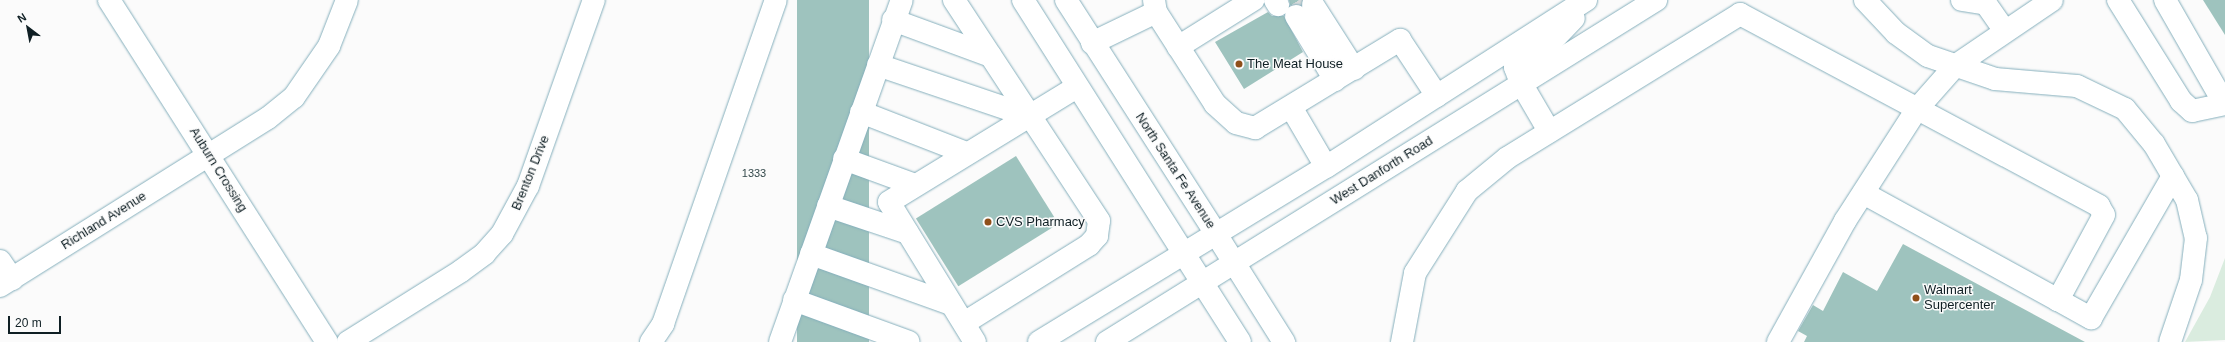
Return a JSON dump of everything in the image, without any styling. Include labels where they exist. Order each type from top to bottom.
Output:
[{"type":"street","name":"Auburn Crossing","points":[[109,0],[327,342]]},
{"type":"street","name":"Richland Avenue","points":[[6,283],[268,118],[294,97],[329,46],[347,0]]},
{"type":"street","name":"Brenton Drive","points":[[348,342],[461,271],[484,254],[502,234],[528,186],[594,0]]},
{"type":"street","points":[[651,342],[663,324],[776,0]]},
{"type":"street","points":[[780,342],[893,20],[902,0]]},
{"type":"street","points":[[954,0],[992,56],[1028,116],[1099,221],[1097,236],[1089,245],[969,336],[889,202],[966,153],[1028,116],[1077,87]]},
{"type":"street","points":[[1023,0],[1240,342]]},
{"type":"street","name":"North Santa Fe Avenue","points":[[1066,0],[1284,342]]},
{"type":"street","points":[[1178,47],[1253,0]]},
{"type":"street","points":[[1039,342],[1326,167],[1586,0]]},
{"type":"street","points":[[1549,131],[1521,83],[1515,67],[1548,45],[1592,0]]},
{"type":"street","name":"West Danforth Road","points":[[1107,342],[1203,284],[1521,83],[1656,0]]},
{"type":"street","points":[[1865,0],[1896,33],[1928,56],[1995,79],[2077,86],[2106,97],[2125,109],[2154,144],[2187,200],[2196,238],[2191,280],[2170,342]]},
{"type":"street","points":[[1962,0],[1987,2],[2004,30]]},
{"type":"street","points":[[1778,342],[1863,193],[1917,109],[1955,66],[2004,30],[2052,0]]},
{"type":"street","points":[[2118,0],[2181,101],[2192,111],[2225,103],[2165,0]]},
{"type":"street","points":[[1092,43],[1155,6],[1178,47],[1215,104],[1236,123],[1255,128],[1291,108],[1400,40],[1437,96]]},
{"type":"street","points":[[1297,8],[1345,74]]},
{"type":"street","points":[[1297,8],[1345,74]]},
{"type":"street","points":[[1402,342],[1415,274],[1467,191],[1507,158],[1740,14],[2099,206],[2104,216],[2058,300]]},
{"type":"street","points":[[893,20],[992,56]]},
{"type":"street","points":[[878,65],[1028,116]]},
{"type":"street","points":[[1291,108],[1326,167]]},
{"type":"street","points":[[861,112],[966,153]]},
{"type":"street","points":[[844,159],[915,185]]},
{"type":"street","points":[[1863,193],[2091,318],[2173,176]]},
{"type":"street","points":[[828,206],[908,233]]},
{"type":"street","points":[[811,254],[951,304]]},
{"type":"street","points":[[0,260],[6,283]]},
{"type":"street","points":[[794,300],[909,342]]},
{"type":"green space","points":[[2225,258],[2225,340],[2185,342],[2210,297]]},
{"type":"building","points":[[797,0],[869,0],[869,342],[797,342]]},
{"type":"building","points":[[1289,0],[1302,0],[1301,5],[1290,5]]},
{"type":"building","points":[[2203,0],[2225,0],[2225,35]]},
{"type":"building","points":[[1268,12],[1272,16],[1284,16],[1303,52],[1244,89],[1215,42]]},
{"type":"building","name":"CVS Pharmacy","points":[[1016,156],[1058,224],[958,286],[916,219]]},
{"type":"building","name":"Walmart Supercenter","points":[[1903,244],[2085,342],[1804,342],[1807,336],[1798,331],[1813,305],[1823,311],[1843,272],[1877,291]]},
{"type":"tunnel","points":[[1299,0],[1305,10]]},
{"type":"place","name":"The Meat House","points":[[1239,64]]},
{"type":"place","name":"CVS Pharmacy","points":[[988,222]]},
{"type":"place","name":"Walmart Supercenter","points":[[1916,298]]}]
